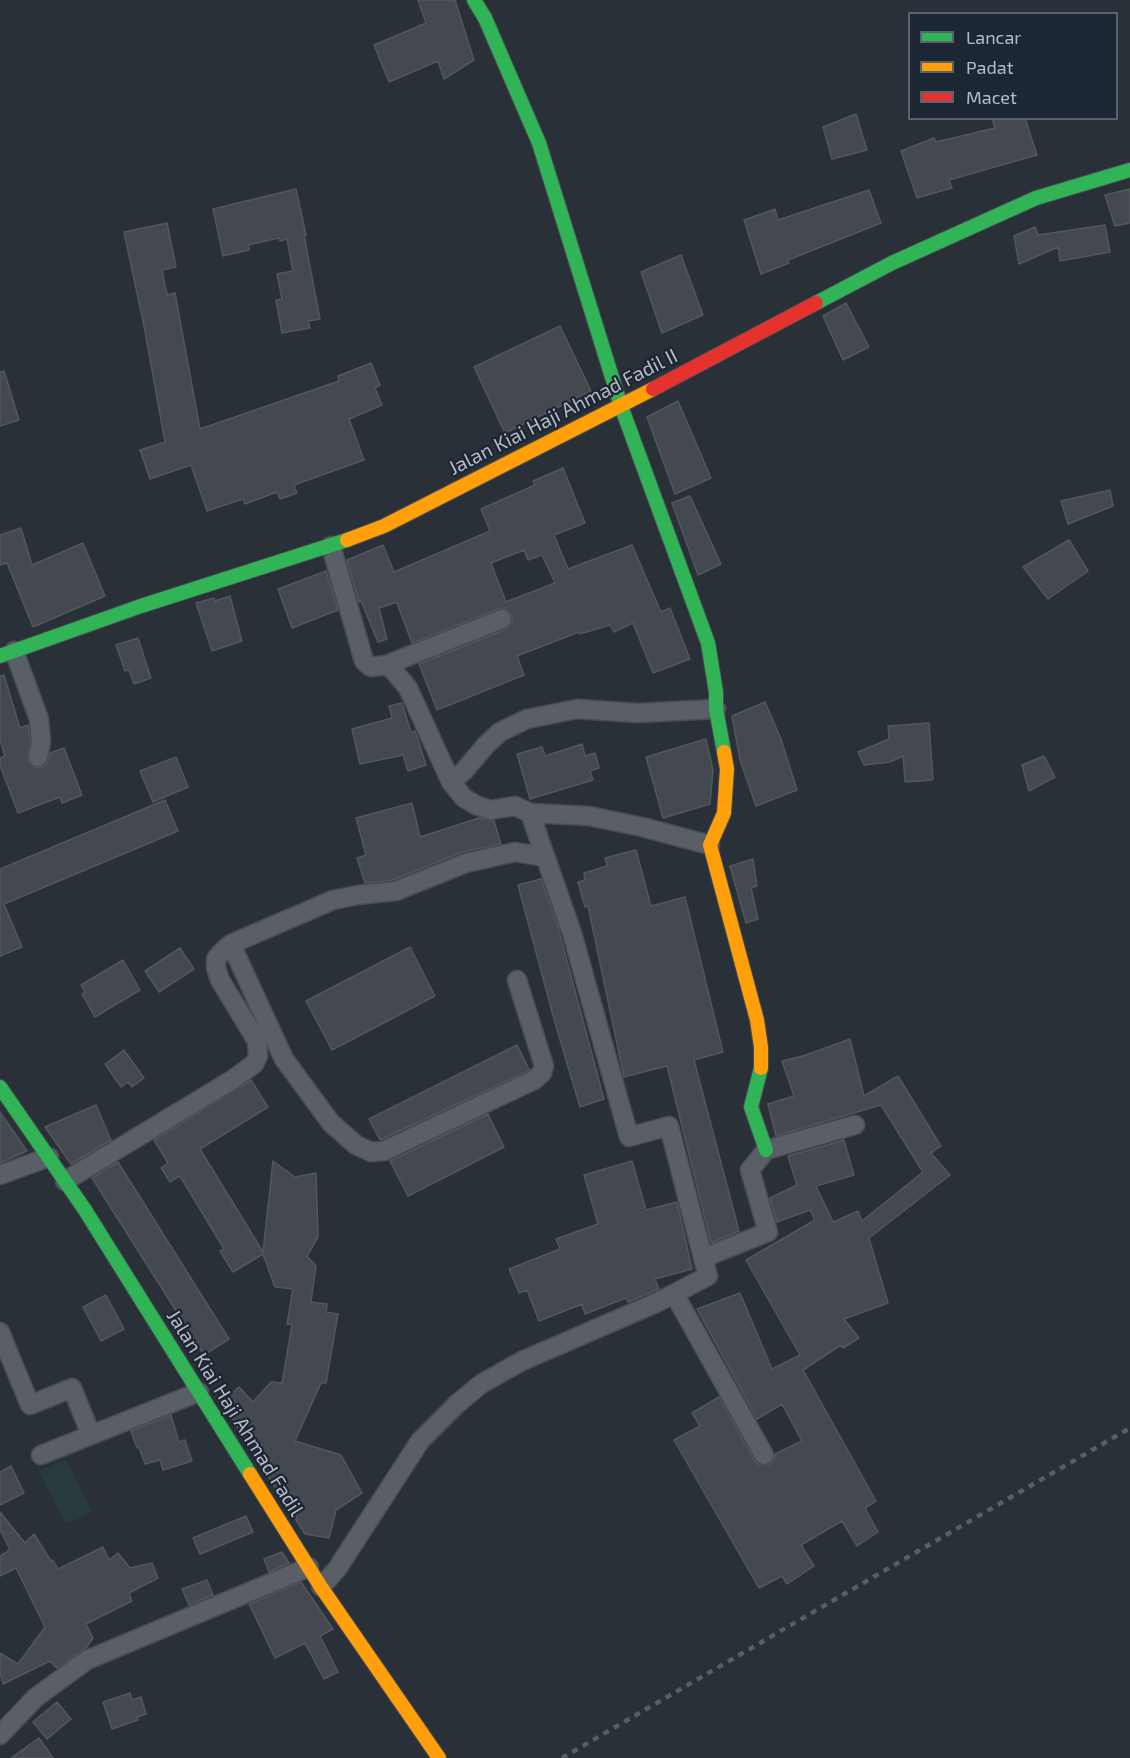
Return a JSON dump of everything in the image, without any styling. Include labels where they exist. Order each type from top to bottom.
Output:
[{"type":"street","points":[[474,0],[485,18],[539,143],[621,406],[708,642],[716,692],[716,709],[727,769],[724,813],[710,845],[757,1020],[761,1069],[752,1107],[766,1150]]},
{"type":"street","name":"Jalan Kiai Haji Ahmad Fadil II","points":[[7,653],[141,606],[331,546],[384,526],[621,406],[903,258],[1036,198],[1130,170]]},
{"type":"street","points":[[331,546],[364,661],[371,667],[386,665],[502,619]]},
{"type":"street","points":[[7,653],[37,712],[41,742],[38,757]]},
{"type":"street","points":[[386,665],[408,688],[456,778],[464,798],[476,805],[490,810],[514,806],[530,813],[589,816],[710,845]]},
{"type":"street","points":[[456,778],[500,732],[527,719],[545,714],[577,709],[638,713],[716,709]]},
{"type":"street","points":[[321,1587],[338,1569],[420,1442],[457,1404],[481,1384],[522,1361],[675,1294],[708,1276],[669,1126],[629,1137],[598,1033],[572,933],[530,813]]},
{"type":"street","points":[[65,1181],[232,1080],[254,1064],[258,1056],[257,1041],[220,980],[216,968],[216,959],[231,944],[333,900],[396,891],[466,864],[515,852],[545,857]]},
{"type":"street","points":[[231,944],[284,1059],[331,1122],[356,1145],[371,1152],[384,1151],[534,1080],[542,1073],[544,1066],[517,980]]},
{"type":"street","name":"Jalan Kiai Haji Ahmad Fadil","points":[[0,1087],[49,1156],[321,1587],[439,1758]]},
{"type":"street","points":[[703,1258],[768,1232],[750,1170],[766,1150],[855,1125]]},
{"type":"street","points":[[0,1175],[49,1156]]},
{"type":"street","points":[[675,1294],[764,1455]]},
{"type":"street","points":[[0,1332],[30,1405],[72,1388],[91,1435]]},
{"type":"street","points":[[41,1455],[199,1392]]},
{"type":"street","points":[[0,1735],[35,1698],[87,1660],[309,1566]]},
{"type":"green space","points":[[66,1459],[92,1512],[66,1524],[38,1471]]},
{"type":"building","points":[[418,0],[455,0],[474,60],[444,79],[438,61],[389,82],[374,45],[426,23]]},
{"type":"building","points":[[856,114],[867,150],[832,159],[823,127]]},
{"type":"building","points":[[993,120],[1026,120],[1037,155],[949,180],[952,188],[917,198],[901,151],[934,138],[936,142],[995,128]]},
{"type":"building","points":[[296,189],[320,319],[308,321],[310,328],[282,333],[276,300],[282,299],[277,274],[293,271],[287,239],[280,241],[279,238],[248,245],[249,250],[223,256],[213,209]]},
{"type":"building","points":[[1130,189],[1130,223],[1115,226],[1105,195]]},
{"type":"building","points":[[869,190],[881,223],[788,260],[789,263],[761,274],[744,220],[775,209],[778,220]]},
{"type":"building","points":[[167,223],[176,267],[162,270],[167,295],[175,293],[200,429],[339,381],[338,376],[371,363],[380,385],[375,388],[382,405],[349,419],[364,460],[294,485],[297,493],[280,499],[277,492],[245,504],[243,499],[207,511],[191,465],[150,479],[140,450],[165,442],[124,232]]},
{"type":"building","points":[[1105,225],[1110,252],[1060,261],[1058,247],[1019,264],[1014,236],[1035,227],[1038,235]]},
{"type":"building","points":[[681,255],[703,315],[662,333],[641,272]]},
{"type":"building","points":[[846,303],[869,347],[843,360],[823,316]]},
{"type":"building","points":[[560,326],[591,391],[505,433],[474,367]]},
{"type":"building","points":[[4,371],[19,420],[0,426],[0,372]]},
{"type":"building","points":[[678,401],[711,478],[675,494],[647,417]]},
{"type":"building","points":[[563,468],[585,523],[554,535],[568,569],[632,545],[661,612],[670,608],[690,659],[653,673],[633,623],[614,632],[610,625],[580,634],[579,632],[517,656],[524,675],[437,710],[419,664],[506,629],[513,621],[512,614],[504,608],[498,609],[412,643],[397,603],[394,603],[379,608],[387,639],[378,642],[361,601],[359,602],[347,560],[383,545],[394,572],[490,531],[481,509],[535,485],[533,481]],"holes":[[[524,550],[528,560],[542,555],[555,583],[506,602],[491,563]]]},
{"type":"building","points":[[1110,490],[1113,506],[1068,524],[1061,501]]},
{"type":"building","points":[[690,496],[721,564],[698,575],[672,503]]},
{"type":"building","points":[[21,528],[32,565],[83,543],[105,596],[33,627],[7,563],[0,565],[0,535]]},
{"type":"building","points":[[1069,540],[1088,571],[1048,599],[1023,567]]},
{"type":"building","points":[[326,571],[338,610],[292,628],[278,589]]},
{"type":"building","points":[[230,596],[242,641],[212,651],[196,603],[214,598],[215,601]]},
{"type":"building","points":[[138,638],[151,678],[134,684],[129,670],[125,671],[116,645]]},
{"type":"building","points":[[4,675],[20,728],[28,725],[30,741],[28,761],[35,768],[42,767],[47,764],[50,753],[64,748],[82,795],[62,803],[60,797],[18,813],[0,765],[0,758],[5,756],[0,740],[0,676]]},
{"type":"building","points":[[765,702],[781,739],[797,790],[756,806],[740,760],[732,716]]},
{"type":"building","points":[[402,703],[411,732],[415,731],[417,736],[426,765],[408,771],[403,755],[360,764],[352,729],[392,718],[389,706]]},
{"type":"building","points":[[929,723],[933,780],[905,782],[903,756],[890,762],[864,765],[858,752],[889,739],[888,726]]},
{"type":"building","points":[[706,739],[713,770],[710,804],[663,818],[646,757]]},
{"type":"building","points":[[582,744],[585,756],[595,753],[599,768],[590,771],[593,780],[530,799],[517,754],[542,747],[545,756]]},
{"type":"building","points":[[1044,756],[1055,777],[1029,791],[1022,765]]},
{"type":"building","points":[[176,757],[188,787],[153,802],[140,771]]},
{"type":"building","points":[[165,800],[178,831],[4,904],[22,947],[0,956],[0,869]]},
{"type":"building","points":[[412,803],[420,837],[479,818],[494,821],[501,844],[462,852],[393,880],[365,883],[357,858],[366,855],[356,818]]},
{"type":"building","points":[[636,850],[651,906],[685,897],[723,1052],[694,1060],[739,1231],[711,1243],[667,1066],[624,1077],[588,906],[585,907],[578,882],[585,880],[584,873],[607,866],[605,858]]},
{"type":"building","points":[[753,859],[757,886],[751,888],[758,919],[746,923],[730,866]]},
{"type":"building","points":[[541,879],[558,927],[604,1099],[580,1107],[518,885]]},
{"type":"building","points":[[410,947],[435,996],[332,1050],[306,1001]]},
{"type":"building","points":[[180,948],[194,969],[159,992],[145,971]]},
{"type":"building","points":[[123,960],[140,990],[95,1017],[82,994],[85,992],[81,985]]},
{"type":"building","points":[[850,1039],[864,1096],[898,1076],[941,1146],[931,1153],[950,1175],[869,1238],[888,1303],[844,1319],[859,1338],[843,1348],[841,1345],[803,1370],[876,1501],[865,1508],[878,1532],[857,1546],[842,1521],[801,1545],[814,1566],[787,1584],[782,1576],[759,1588],[674,1440],[700,1426],[692,1413],[719,1397],[759,1465],[769,1465],[774,1460],[775,1454],[802,1441],[782,1404],[757,1419],[697,1309],[740,1293],[772,1369],[800,1355],[746,1260],[815,1220],[810,1210],[777,1222],[770,1198],[797,1185],[788,1156],[844,1140],[854,1175],[816,1186],[833,1222],[858,1211],[862,1221],[923,1172],[881,1105],[776,1136],[768,1104],[794,1096],[782,1061]]},
{"type":"building","points":[[517,1045],[528,1071],[380,1140],[369,1119]]},
{"type":"building","points":[[124,1050],[144,1078],[132,1087],[128,1082],[121,1087],[105,1064]]},
{"type":"building","points":[[251,1080],[268,1107],[200,1149],[263,1252],[273,1161],[295,1177],[316,1173],[318,1237],[307,1256],[316,1266],[311,1302],[327,1304],[326,1312],[338,1314],[326,1383],[321,1383],[295,1441],[341,1455],[362,1493],[336,1510],[329,1538],[305,1534],[296,1520],[296,1512],[283,1500],[222,1402],[239,1387],[253,1402],[271,1382],[282,1383],[292,1325],[287,1324],[293,1289],[275,1287],[263,1254],[233,1272],[220,1251],[224,1249],[180,1176],[170,1182],[161,1168],[168,1163],[154,1140]]},
{"type":"building","points":[[96,1105],[111,1140],[71,1164],[45,1127]]},
{"type":"building","points":[[0,1112],[27,1151],[0,1163]]},
{"type":"building","points":[[488,1114],[504,1147],[408,1196],[390,1161]]},
{"type":"building","points":[[632,1161],[646,1210],[677,1202],[692,1269],[655,1279],[659,1289],[628,1302],[626,1298],[585,1314],[582,1304],[539,1321],[527,1290],[519,1293],[509,1269],[560,1249],[556,1239],[598,1224],[584,1175]]},
{"type":"building","points":[[118,1162],[229,1339],[204,1355],[92,1178]]},
{"type":"building","points":[[106,1295],[124,1329],[101,1341],[83,1307]]},
{"type":"building","points":[[171,1415],[179,1442],[185,1440],[192,1461],[163,1470],[160,1460],[145,1464],[131,1431]]},
{"type":"building","points":[[11,1466],[24,1493],[0,1505],[0,1472]]},
{"type":"building","points":[[0,1512],[25,1543],[34,1534],[58,1569],[103,1547],[109,1560],[118,1553],[130,1568],[152,1563],[158,1578],[129,1593],[132,1601],[86,1624],[93,1638],[86,1648],[57,1668],[50,1661],[3,1684],[0,1672],[0,1653],[18,1664],[45,1627],[16,1568],[0,1576],[0,1556],[10,1550],[0,1529]]},
{"type":"building","points":[[246,1516],[253,1532],[200,1554],[193,1538]]},
{"type":"building","points":[[282,1552],[289,1563],[269,1572],[264,1559]]},
{"type":"building","points":[[207,1580],[213,1595],[189,1605],[182,1589]]},
{"type":"building","points":[[301,1582],[333,1629],[320,1636],[338,1672],[324,1679],[305,1643],[275,1658],[249,1604]]},
{"type":"building","points":[[130,1693],[132,1700],[141,1697],[146,1714],[137,1717],[138,1720],[112,1729],[103,1702]]},
{"type":"building","points":[[57,1702],[71,1719],[47,1739],[33,1722]]},
{"type":"building","points":[[39,1738],[53,1758],[11,1758]]},
{"type":"railway","points":[[562,1758],[1130,1428]]},
{"type":"traffic: fast","points":[[474,0],[485,18],[539,143],[621,406],[708,643],[724,752]]},
{"type":"traffic: fast","points":[[816,303],[892,263],[1036,198],[1130,170]]},
{"type":"traffic: fast","points":[[0,656],[141,606],[347,540]]},
{"type":"traffic: fast","points":[[761,1068],[751,1107],[766,1150]]},
{"type":"traffic: fast","points":[[0,1087],[85,1210],[250,1474]]},
{"type":"traffic: slow","points":[[347,540],[384,526],[653,389]]},
{"type":"traffic: slow","points":[[724,752],[727,769],[724,813],[710,845],[757,1020],[761,1068]]},
{"type":"traffic: slow","points":[[250,1474],[321,1587],[439,1758]]},
{"type":"traffic: jam","points":[[653,389],[816,303]]}]
